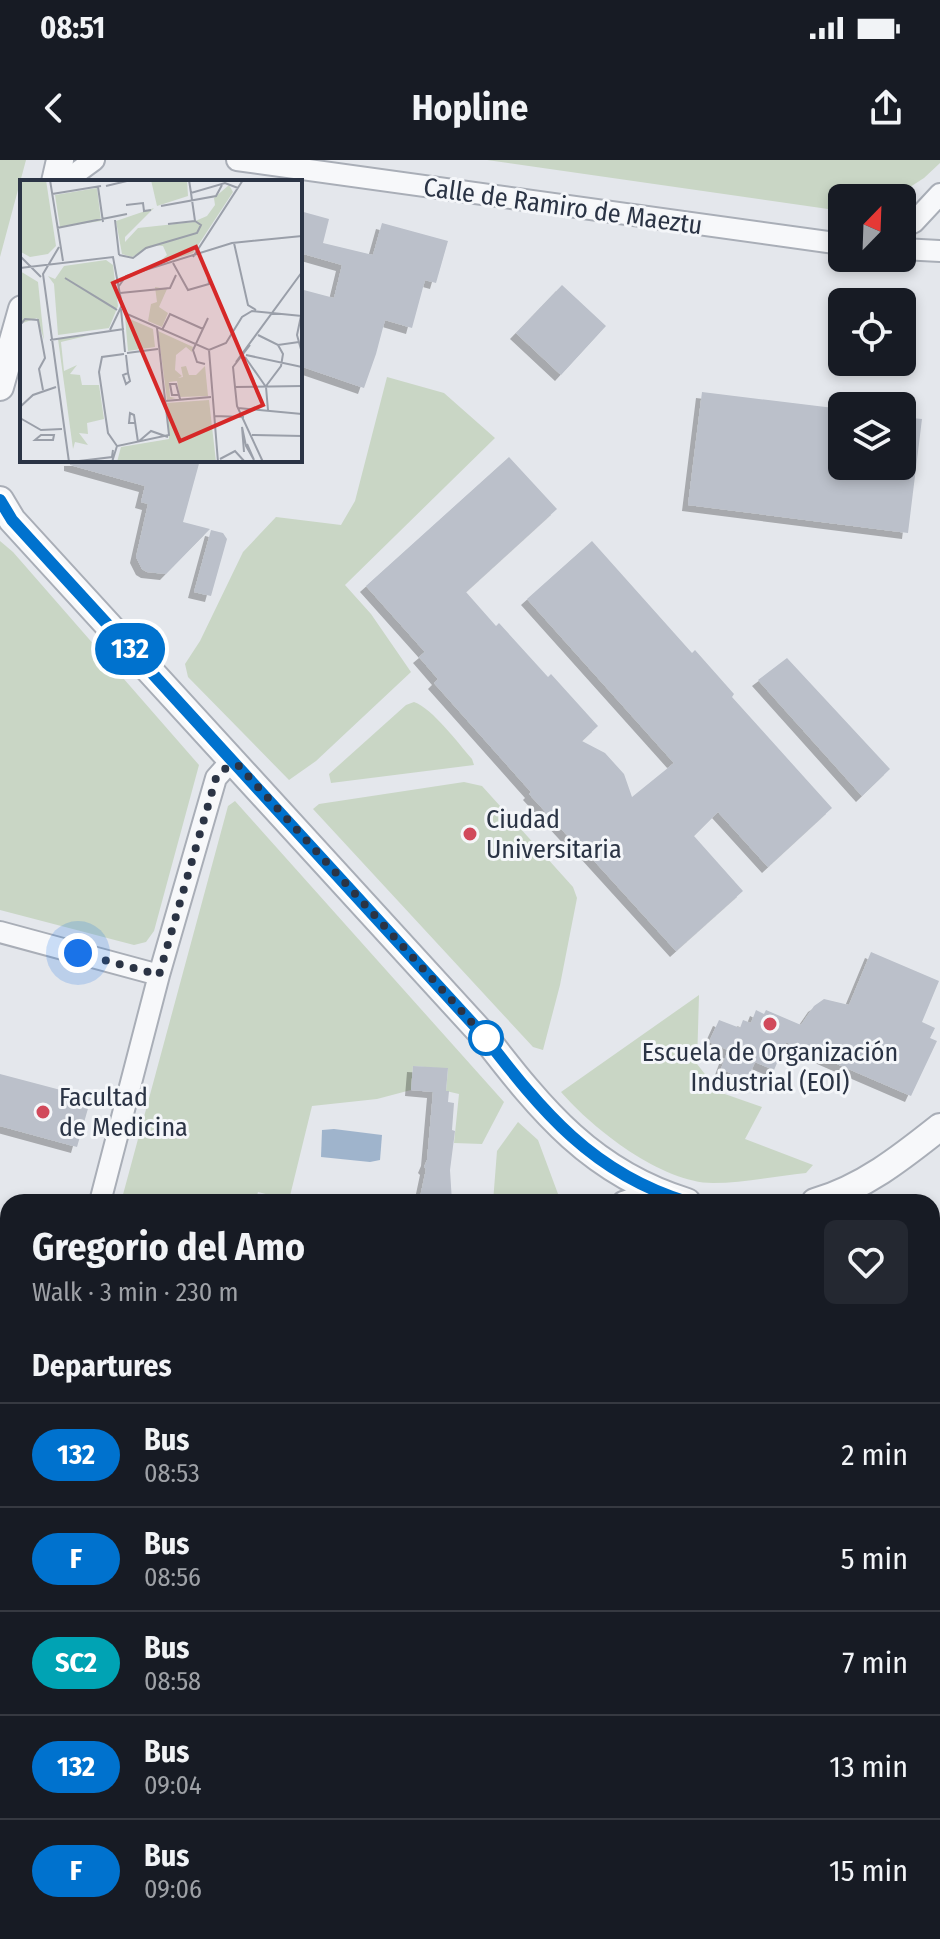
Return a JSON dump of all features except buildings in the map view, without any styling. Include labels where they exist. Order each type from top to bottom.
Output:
[{"type":"street","points":[[55,180],[60,160]]},
{"type":"street","points":[[67,180],[94,160]]},
{"type":"street","name":"Calle de Ramiro de Maeztu","points":[[237,160],[828,242]]},
{"type":"street","points":[[916,220],[940,194]]},
{"type":"street","points":[[916,250],[940,251]]},
{"type":"street","points":[[0,387],[20,316]]},
{"type":"street","points":[[4,512],[484,1036],[530,1096],[583,1148],[660,1194]]},
{"type":"street","points":[[102,1194],[159,975],[216,778],[224,769],[238,765]]},
{"type":"street","points":[[0,932],[159,975]]},
{"type":"street","points":[[841,1194],[889,1166],[940,1127]]},
{"type":"street","points":[[647,1194],[653,1192]]},
{"type":"green space","points":[[0,160],[26,160],[20,180],[0,257]]},
{"type":"green space","points":[[487,160],[940,160],[915,184],[828,184],[828,209]]},
{"type":"green space","points":[[387,377],[444,393],[495,438],[345,585],[371,614],[411,672],[316,761],[289,780],[188,677],[185,664],[200,641],[243,552],[276,517],[341,525],[355,501]]},
{"type":"green space","points":[[0,541],[13,552],[199,765],[154,931],[146,942],[134,945],[0,910]]},
{"type":"green space","points":[[414,702],[445,727],[474,765],[331,783],[329,774],[406,705]]},
{"type":"green space","points":[[464,782],[482,786],[573,887],[577,898],[560,985],[543,1050],[533,1047],[313,809],[319,804]]},
{"type":"green space","points":[[235,801],[504,1102],[482,1144],[454,1143],[459,1094],[446,1091],[448,1069],[413,1066],[411,1090],[377,1099],[312,1106],[290,1194],[123,1194],[228,806]]},
{"type":"green space","points":[[699,995],[697,1064],[719,1092],[762,1107],[745,1139],[813,1165],[806,1173],[747,1181],[693,1181],[651,1164],[630,1151],[591,1122],[561,1092]]},
{"type":"green space","points":[[518,1122],[538,1140],[558,1194],[494,1194],[497,1151]]},
{"type":"water","points":[[322,1130],[382,1135],[380,1160],[370,1162],[321,1157]]},
{"type":"bus line","name":"132","points":[[0,500],[12,520],[484,1036],[530,1096],[583,1148],[616,1171],[660,1194]]},
{"type":"place","name":"Ciudad Universitaria","points":[[470,834]]},
{"type":"place","name":"Escuela de Organización Industrial (EOI)","points":[[770,1024]]},
{"type":"place","name":"Facultad de Medicina","points":[[43,1112]]},
{"type":"route","points":[[78,953],[159,975],[216,778],[224,769],[238,765],[486,1038]]}]
